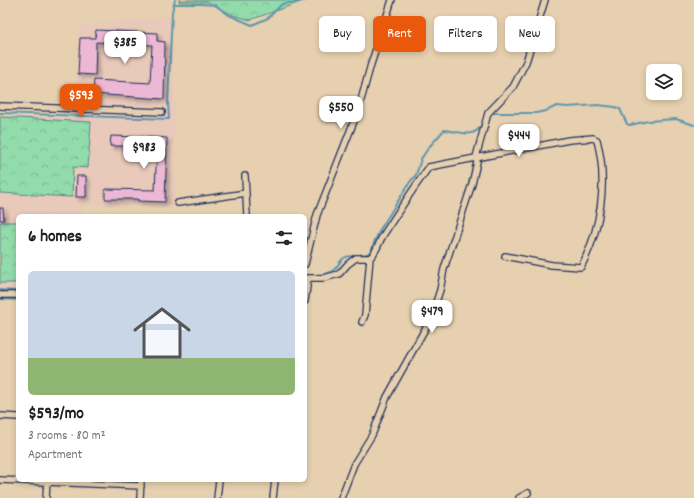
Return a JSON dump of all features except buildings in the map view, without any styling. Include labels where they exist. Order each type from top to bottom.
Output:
[{"type":"street","points":[[307,256],[317,215],[358,111],[370,64],[392,0]]},
{"type":"street","points":[[341,498],[354,464],[372,435],[387,397],[430,320],[440,290],[444,269],[472,184],[477,162],[476,157],[488,114],[513,87],[520,74],[531,46],[545,0]]},
{"type":"street","points":[[0,106],[162,112]]},
{"type":"street","points":[[362,322],[366,315],[370,258],[376,252],[379,242],[429,167],[569,140],[593,138],[597,140],[601,155],[601,212],[587,256],[581,267],[552,265],[505,256]]},
{"type":"street","points":[[246,176],[247,214]]},
{"type":"street","points":[[178,203],[246,193]]},
{"type":"street","points":[[307,278],[324,278],[339,274],[356,258],[370,258]]},
{"type":"street","points":[[0,295],[16,295]]},
{"type":"street","points":[[0,416],[16,416]]},
{"type":"street","points":[[0,480],[16,480]]},
{"type":"street","points":[[46,498],[47,482]]},
{"type":"street","points":[[94,482],[141,483],[140,498]]},
{"type":"street","points":[[217,498],[219,482]]},
{"type":"street","points":[[273,498],[275,482]]},
{"type":"street","points":[[519,498],[528,492]]},
{"type":"shaded area","points":[[170,16],[175,122],[174,208],[83,205],[81,214],[16,214],[16,290],[0,289],[0,115],[74,118],[79,27]]},
{"type":"green space","points":[[179,0],[306,0],[250,20],[233,15],[208,2],[179,2]]},
{"type":"green space","points":[[0,117],[91,122],[88,168],[73,167],[72,197],[0,193]]},
{"type":"green space","points":[[0,222],[16,222],[16,283],[0,283]]},
{"type":"waterway","points":[[0,113],[169,119],[168,103],[172,12],[175,0]]},
{"type":"waterway","points":[[174,4],[215,5],[229,15],[252,25],[268,18],[282,4],[309,0]]},
{"type":"waterway","points":[[490,113],[536,113],[546,111],[557,106],[567,107],[598,105],[620,109],[627,124],[630,125],[648,121],[676,119],[694,125]]},
{"type":"waterway","points":[[360,255],[367,254],[371,251],[381,228],[416,175],[421,159],[444,130],[470,133],[475,132],[482,124]]},
{"type":"waterway","points":[[307,275],[328,273],[333,271],[344,258],[348,256],[356,256]]},
{"type":"waterway","points":[[0,290],[16,291]]},
{"type":"waterway","points":[[0,299],[16,300]]}]
